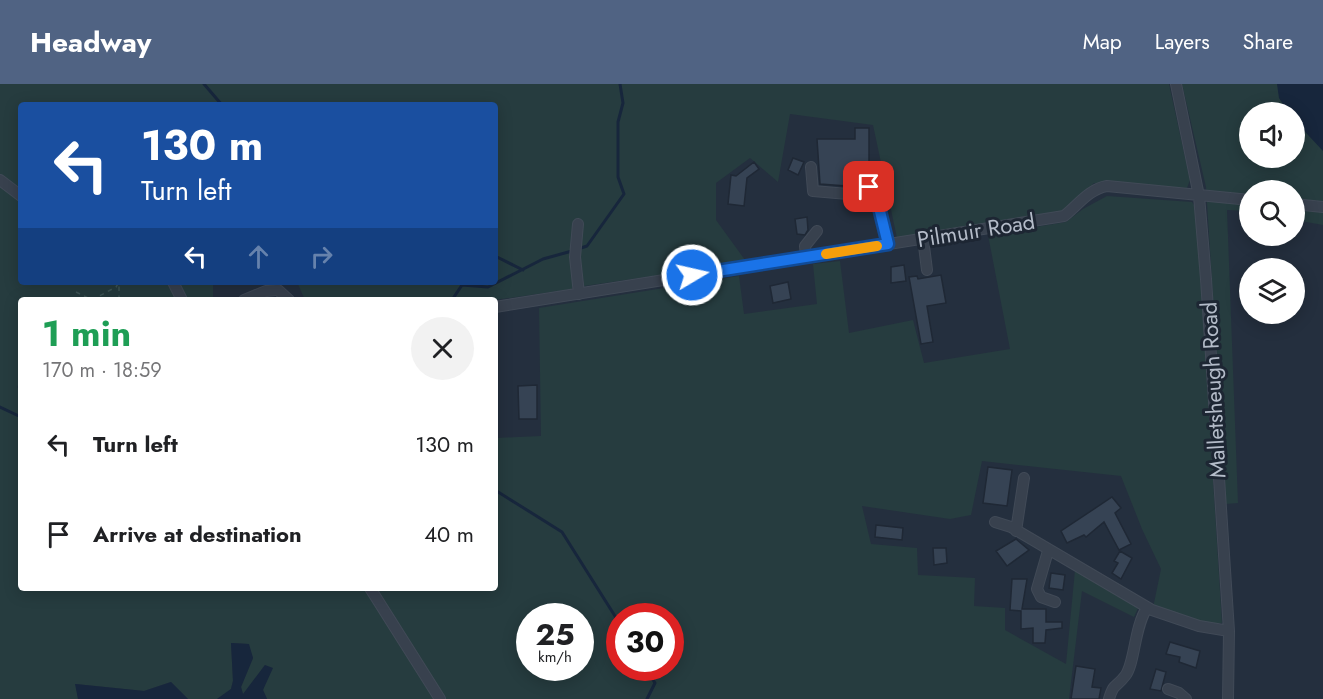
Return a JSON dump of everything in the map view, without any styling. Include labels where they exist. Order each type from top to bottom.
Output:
[{"type":"street","name":"Malletsheugh Road","points":[[1176,84],[1199,196],[1229,631],[1228,699]]},
{"type":"street","points":[[811,168],[813,192],[848,194],[869,187],[876,195],[888,244]]},
{"type":"street","points":[[0,180],[18,194]]},
{"type":"street","name":"Pilmuir Road","points":[[498,307],[1064,216],[1086,197],[1099,188],[1107,186],[1239,199]]},
{"type":"street","points":[[1305,205],[1323,207]]},
{"type":"street","points":[[578,224],[575,257],[579,294]]},
{"type":"street","points":[[806,257],[805,246],[817,231]]},
{"type":"street","points":[[922,238],[927,270]]},
{"type":"street","points":[[251,297],[266,291],[278,290],[286,297]]},
{"type":"street","points":[[1016,531],[1020,519],[1024,478]]},
{"type":"street","points":[[995,522],[1016,531],[1147,608],[1199,626],[1229,631]]},
{"type":"street","points":[[1048,550],[1037,589],[1041,597],[1055,603]]},
{"type":"street","points":[[372,591],[440,699]]},
{"type":"street","points":[[1109,699],[1113,685],[1126,676],[1140,617],[1147,608]]},
{"type":"street","points":[[1168,689],[1179,693],[1186,699]]},
{"type":"path","points":[[96,297],[114,285]]},
{"type":"path","points":[[76,292],[86,297]]},
{"type":"green space","points":[[0,84],[1169,84],[1190,180],[1187,188],[1094,183],[1066,210],[897,238],[873,125],[790,114],[778,182],[750,158],[716,183],[716,220],[745,260],[744,263],[584,286],[579,244],[572,289],[498,300],[498,297],[304,297],[298,285],[498,285],[498,102],[18,102],[18,285],[168,285],[176,297],[18,297],[18,591],[498,591],[498,438],[541,436],[539,308],[739,276],[744,314],[817,304],[813,264],[840,261],[849,333],[913,320],[924,363],[1010,349],[988,235],[1066,222],[1083,209],[1107,196],[1192,202],[1196,208],[1222,623],[1205,624],[1153,608],[1161,569],[1121,476],[982,461],[971,515],[950,519],[862,506],[871,544],[917,548],[918,575],[975,578],[974,606],[1005,608],[1005,630],[1066,664],[1075,570],[1139,606],[1134,617],[1082,591],[1069,699],[267,699],[263,690],[265,665],[243,695],[241,687],[253,658],[248,644],[231,643],[233,681],[231,689],[217,699],[188,699],[171,682],[144,691],[76,684],[78,699],[0,699]]},
{"type":"green space","points":[[1182,84],[1323,84],[1323,225],[1305,222],[1305,180],[1239,180],[1239,211],[1227,210],[1238,503],[1226,504],[1206,187]]},
{"type":"green space","points":[[176,285],[213,285],[213,297],[182,297]]},
{"type":"water","points":[[1277,84],[1323,84],[1323,151],[1305,132],[1305,102],[1282,102]]},
{"type":"water","points":[[231,643],[249,644],[253,658],[241,687],[243,694],[265,665],[273,668],[263,690],[267,699],[217,699],[231,689],[233,681]]},
{"type":"water","points":[[171,682],[188,699],[78,699],[75,684],[144,691]]},
{"type":"building","points":[[855,128],[869,128],[869,179],[848,179],[847,186],[820,184],[817,139],[855,139]]},
{"type":"building","points":[[793,158],[804,162],[798,175],[788,170]]},
{"type":"building","points":[[754,162],[759,169],[747,178],[744,206],[728,204],[731,175],[736,176]]},
{"type":"building","points":[[807,217],[808,230],[805,235],[797,234],[795,219]]},
{"type":"building","points":[[904,265],[906,281],[891,283],[891,267]]},
{"type":"building","points":[[941,275],[946,303],[927,306],[933,342],[921,344],[909,277],[917,276],[918,279]]},
{"type":"building","points":[[788,282],[791,299],[773,303],[770,286]]},
{"type":"building","points":[[537,385],[537,419],[519,419],[518,386]]},
{"type":"building","points":[[988,467],[1012,470],[1007,506],[983,503]]},
{"type":"building","points":[[1112,497],[1121,508],[1115,513],[1131,544],[1119,550],[1104,522],[1086,537],[1084,535],[1067,543],[1061,531]]},
{"type":"building","points":[[876,525],[903,528],[902,540],[875,537]]},
{"type":"building","points":[[1016,539],[1029,550],[1007,566],[996,551]]},
{"type":"building","points":[[933,548],[946,548],[947,563],[934,565]]},
{"type":"building","points":[[1120,551],[1132,558],[1121,579],[1112,573],[1118,563],[1114,561]]},
{"type":"building","points":[[1051,573],[1065,575],[1063,590],[1049,588]]},
{"type":"building","points":[[1012,579],[1027,579],[1022,609],[1046,609],[1046,622],[1062,622],[1062,628],[1046,630],[1045,643],[1033,643],[1033,628],[1021,629],[1021,611],[1010,610]]},
{"type":"building","points":[[1170,642],[1200,651],[1196,668],[1179,662],[1180,657],[1166,654]]},
{"type":"building","points":[[1076,666],[1095,669],[1092,687],[1101,688],[1099,699],[1071,699]]},
{"type":"building","points":[[1156,669],[1166,672],[1161,691],[1150,689]]},
{"type":"waterway","points":[[204,84],[219,102]]},
{"type":"waterway","points":[[578,249],[587,246],[624,194],[618,177],[618,122],[623,103],[620,84]]},
{"type":"waterway","points":[[498,282],[543,259],[572,251]]},
{"type":"waterway","points":[[498,258],[523,270]]},
{"type":"waterway","points":[[454,297],[462,285]]},
{"type":"waterway","points":[[462,285],[488,287],[492,285]]},
{"type":"waterway","points":[[0,407],[18,416]]},
{"type":"waterway","points":[[498,492],[562,532],[607,603]]},
{"type":"waterway","points":[[647,699],[655,683],[654,681]]},
{"type":"slow traffic","points":[[826,254],[877,246]]},
{"type":"route","points":[[692,275],[888,244],[876,195],[869,187]]}]
